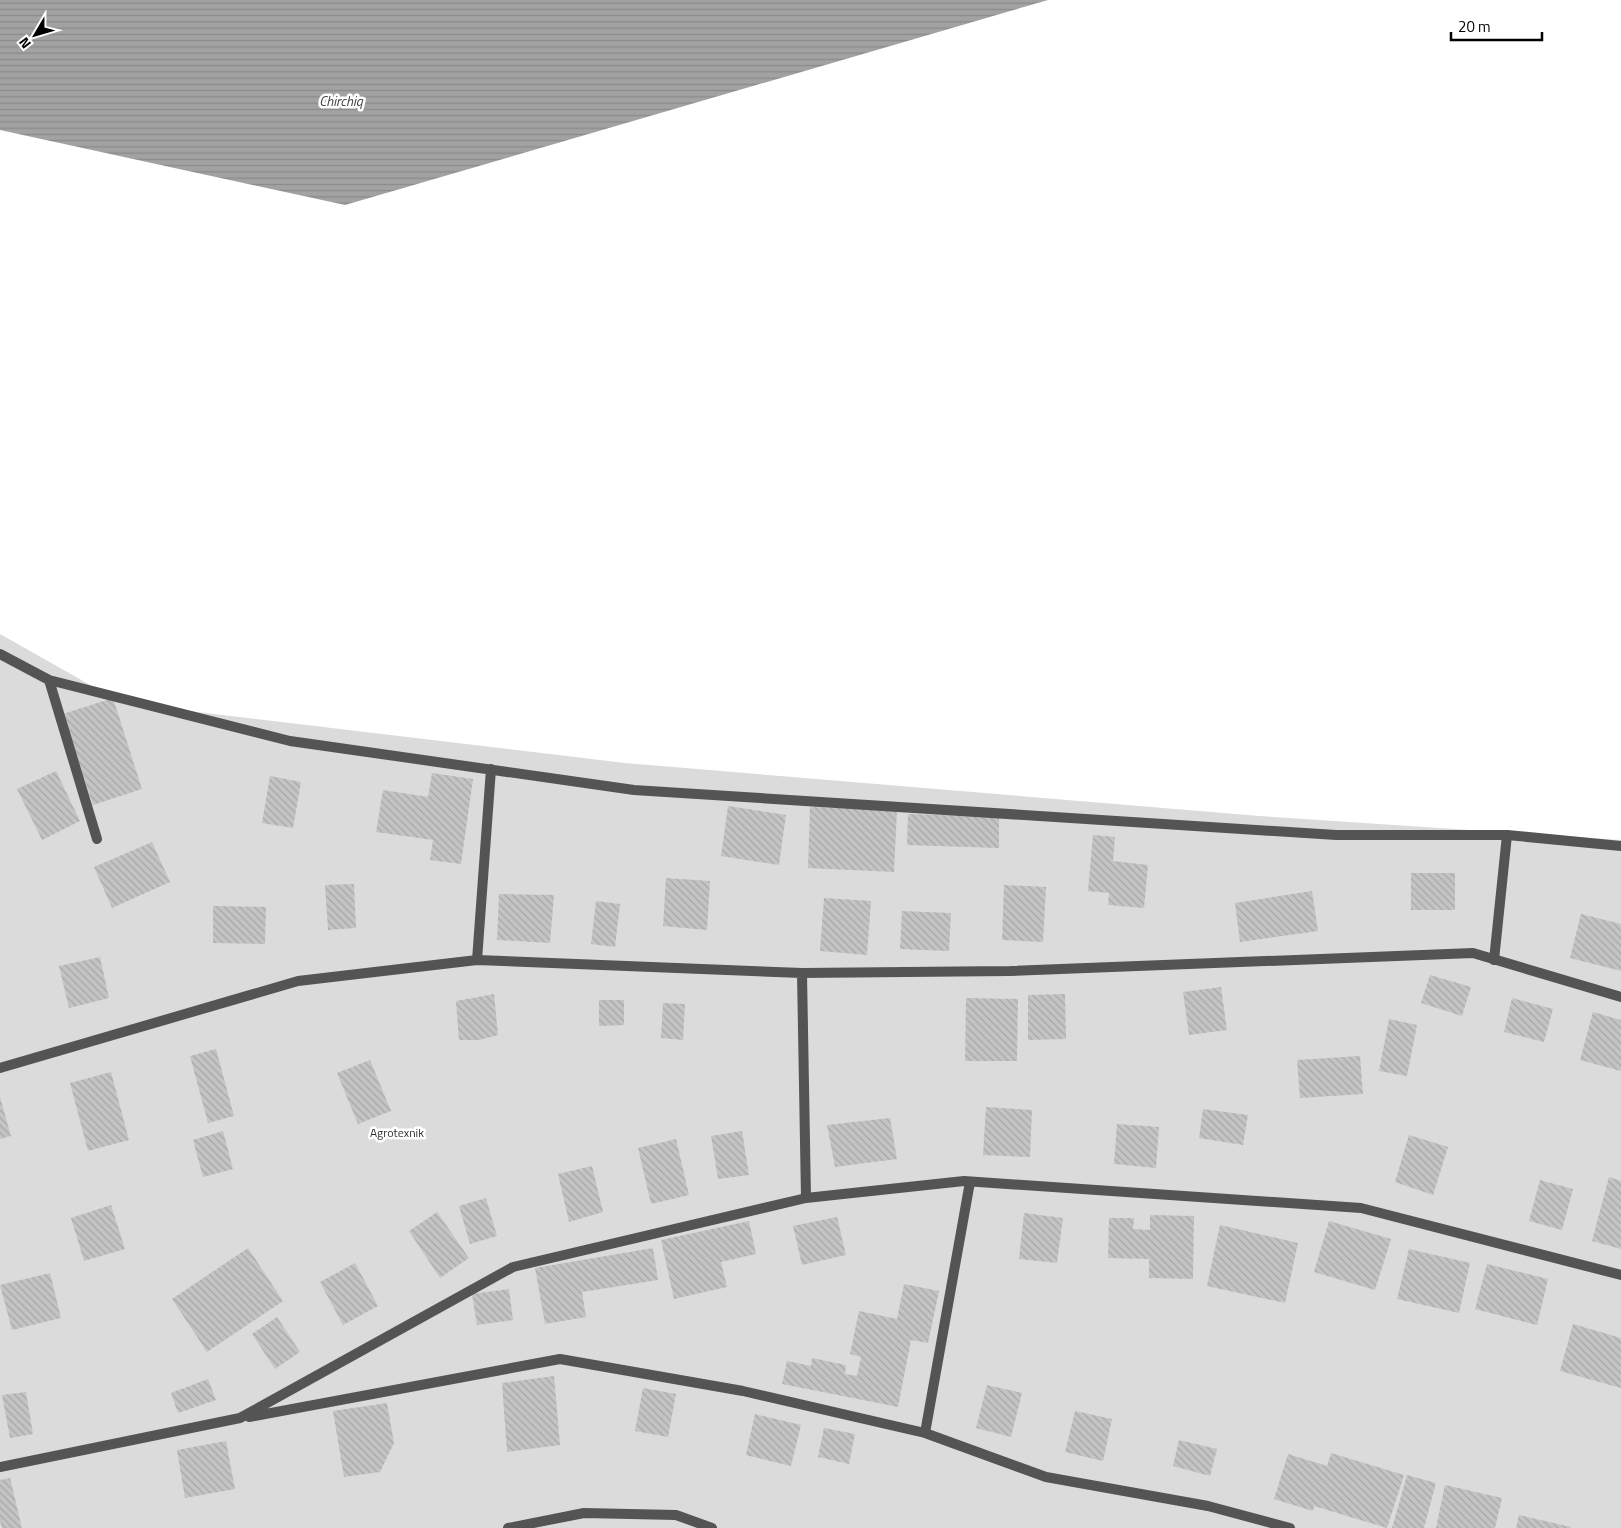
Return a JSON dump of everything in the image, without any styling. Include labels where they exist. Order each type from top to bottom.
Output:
[{"type":"street","points":[[0,654],[49,680],[290,740],[644,791],[1336,835],[1507,835],[1621,846]]},
{"type":"street","points":[[49,680],[97,839]]},
{"type":"street","points":[[477,960],[491,769]]},
{"type":"street","points":[[1494,960],[1507,835]]},
{"type":"street","points":[[0,1068],[298,980],[477,960],[802,973],[1010,971],[1473,953],[1621,997]]},
{"type":"street","points":[[802,973],[806,1198]]},
{"type":"street","points":[[925,1432],[970,1182]]},
{"type":"street","points":[[240,1418],[513,1267],[806,1198],[970,1182],[1361,1208],[1621,1275]]},
{"type":"street","points":[[0,1467],[240,1418],[560,1359],[743,1391],[925,1432],[1046,1477],[1208,1506],[1290,1528]]},
{"type":"street","points":[[508,1528],[584,1513],[676,1515],[712,1528]]},
{"type":"green space","name":"Agrotexnik","points":[[0,634],[122,703],[625,763],[1259,816],[1621,840],[1621,1528],[0,1528]]},
{"type":"water","name":"Chirchiq","points":[[0,0],[1048,0],[345,205],[0,130]]},
{"type":"building","points":[[113,698],[142,789],[93,805],[63,714]]},
{"type":"building","points":[[56,771],[80,821],[42,840],[17,789]]},
{"type":"building","points":[[432,773],[473,779],[461,864],[430,860],[433,840],[376,832],[383,790],[428,797]]},
{"type":"building","points":[[270,776],[301,782],[293,828],[262,823]]},
{"type":"building","points":[[728,806],[786,815],[779,865],[721,856]]},
{"type":"building","points":[[810,807],[897,810],[894,872],[808,868]]},
{"type":"building","points":[[908,814],[999,817],[999,848],[907,845]]},
{"type":"building","points":[[1093,835],[1115,837],[1113,861],[1148,865],[1144,908],[1108,905],[1109,893],[1088,891]]},
{"type":"building","points":[[152,842],[170,882],[112,908],[94,867]]},
{"type":"building","points":[[1411,873],[1455,873],[1455,910],[1411,910]]},
{"type":"building","points":[[666,878],[710,881],[707,930],[663,926]]},
{"type":"building","points":[[354,884],[356,928],[328,930],[325,885]]},
{"type":"building","points":[[1004,885],[1046,887],[1043,942],[1002,940]]},
{"type":"building","points":[[1312,891],[1318,931],[1240,942],[1235,903]]},
{"type":"building","points":[[499,894],[554,895],[550,943],[497,940]]},
{"type":"building","points":[[824,898],[871,901],[867,955],[820,951]]},
{"type":"building","points":[[596,901],[620,904],[615,947],[591,944]]},
{"type":"building","points":[[213,906],[266,907],[265,944],[213,943]]},
{"type":"building","points":[[902,911],[951,913],[949,951],[900,949]]},
{"type":"building","points":[[1581,914],[1621,924],[1621,971],[1570,958]]},
{"type":"building","points":[[100,957],[109,998],[69,1008],[59,966]]},
{"type":"building","points":[[1430,975],[1471,987],[1462,1016],[1421,1003]]},
{"type":"building","points":[[1221,987],[1227,1030],[1189,1035],[1183,992]]},
{"type":"building","points":[[494,994],[498,1035],[479,1040],[459,1040],[456,1001]]},
{"type":"building","points":[[1065,994],[1066,1039],[1028,1040],[1028,995]]},
{"type":"building","points":[[966,998],[1018,999],[1017,1061],[965,1061]]},
{"type":"building","points":[[1512,998],[1553,1009],[1544,1042],[1504,1032]]},
{"type":"building","points":[[599,1000],[624,1000],[624,1025],[599,1026]]},
{"type":"building","points":[[663,1003],[685,1004],[683,1040],[661,1038]]},
{"type":"building","points":[[1593,1012],[1621,1020],[1621,1071],[1580,1060]]},
{"type":"building","points":[[1389,1019],[1417,1025],[1407,1076],[1379,1071]]},
{"type":"building","points":[[216,1049],[234,1116],[208,1123],[190,1056]]},
{"type":"building","points":[[1360,1056],[1363,1094],[1300,1098],[1297,1060]]},
{"type":"building","points":[[370,1060],[391,1111],[358,1124],[337,1073]]},
{"type":"building","points":[[111,1072],[129,1140],[88,1151],[70,1083]]},
{"type":"building","points":[[0,1097],[11,1136],[0,1139]]},
{"type":"building","points":[[986,1107],[1032,1110],[1030,1157],[983,1155]]},
{"type":"building","points":[[1203,1109],[1248,1115],[1243,1145],[1199,1138]]},
{"type":"building","points":[[890,1118],[897,1159],[835,1167],[827,1125]]},
{"type":"building","points":[[1117,1124],[1159,1127],[1156,1168],[1114,1164]]},
{"type":"building","points":[[223,1131],[233,1169],[203,1177],[193,1140]]},
{"type":"building","points":[[742,1131],[749,1175],[718,1179],[711,1136]]},
{"type":"building","points":[[1409,1135],[1448,1147],[1433,1195],[1395,1182]]},
{"type":"building","points":[[676,1139],[689,1195],[651,1204],[638,1148]]},
{"type":"building","points":[[592,1166],[603,1212],[569,1222],[558,1174]]},
{"type":"building","points":[[1609,1177],[1621,1181],[1621,1249],[1592,1241]]},
{"type":"building","points":[[1540,1180],[1573,1189],[1562,1230],[1529,1221]]},
{"type":"building","points":[[486,1198],[497,1236],[470,1244],[459,1206]]},
{"type":"building","points":[[111,1205],[125,1249],[84,1261],[71,1218]]},
{"type":"building","points":[[437,1212],[469,1258],[440,1278],[409,1231]]},
{"type":"building","points":[[1024,1213],[1063,1218],[1057,1263],[1019,1259]]},
{"type":"building","points":[[1150,1215],[1194,1216],[1193,1279],[1149,1278],[1149,1259],[1108,1258],[1109,1218],[1134,1218],[1133,1229],[1150,1230]]},
{"type":"building","points":[[837,1217],[846,1255],[802,1265],[793,1226]]},
{"type":"building","points":[[749,1221],[756,1254],[721,1262],[727,1287],[674,1299],[661,1240]]},
{"type":"building","points":[[1329,1221],[1391,1239],[1375,1290],[1314,1272]]},
{"type":"building","points":[[1220,1225],[1298,1243],[1285,1303],[1207,1286]]},
{"type":"building","points":[[248,1248],[283,1301],[207,1352],[172,1299]]},
{"type":"building","points":[[653,1248],[658,1280],[582,1292],[586,1317],[545,1324],[535,1268]]},
{"type":"building","points":[[1409,1249],[1470,1263],[1459,1313],[1397,1299]]},
{"type":"building","points":[[355,1263],[378,1306],[343,1325],[320,1282]]},
{"type":"building","points":[[1487,1264],[1548,1279],[1537,1325],[1475,1309]]},
{"type":"building","points":[[50,1273],[61,1318],[12,1330],[0,1285]]},
{"type":"building","points":[[904,1284],[939,1291],[928,1343],[911,1340],[898,1407],[782,1384],[787,1361],[811,1366],[812,1358],[846,1365],[845,1374],[857,1376],[861,1357],[850,1354],[859,1311],[897,1319]]},
{"type":"building","points":[[509,1289],[513,1320],[477,1325],[472,1294]]},
{"type":"building","points":[[277,1317],[300,1352],[275,1369],[252,1334]]},
{"type":"building","points":[[1573,1324],[1621,1338],[1621,1388],[1560,1371]]},
{"type":"building","points":[[554,1376],[560,1445],[507,1452],[502,1383]]},
{"type":"building","points":[[208,1379],[216,1400],[178,1413],[171,1393]]},
{"type":"building","points":[[987,1385],[1022,1393],[1011,1437],[976,1428]]},
{"type":"building","points":[[643,1388],[676,1394],[668,1437],[635,1431]]},
{"type":"building","points":[[26,1392],[33,1434],[10,1438],[2,1395]]},
{"type":"building","points":[[387,1403],[394,1443],[380,1472],[344,1477],[333,1411]]},
{"type":"building","points":[[1075,1411],[1112,1419],[1103,1461],[1065,1452]]},
{"type":"building","points":[[755,1414],[801,1425],[791,1466],[746,1455]]},
{"type":"building","points":[[824,1428],[855,1434],[849,1464],[818,1457]]},
{"type":"building","points":[[1179,1440],[1217,1449],[1210,1476],[1173,1466]]},
{"type":"building","points":[[226,1441],[235,1489],[185,1498],[177,1450]]},
{"type":"building","points":[[1331,1453],[1404,1475],[1387,1528],[1314,1506],[1313,1511],[1274,1499],[1288,1454],[1327,1466]]},
{"type":"building","points":[[1407,1475],[1436,1483],[1424,1528],[1392,1528]]},
{"type":"building","points":[[10,1478],[22,1528],[2,1528],[0,1521],[0,1480]]},
{"type":"building","points":[[1445,1485],[1502,1498],[1495,1528],[1436,1528]]},
{"type":"building","points":[[1519,1515],[1571,1527],[1571,1528],[1516,1528]]}]
